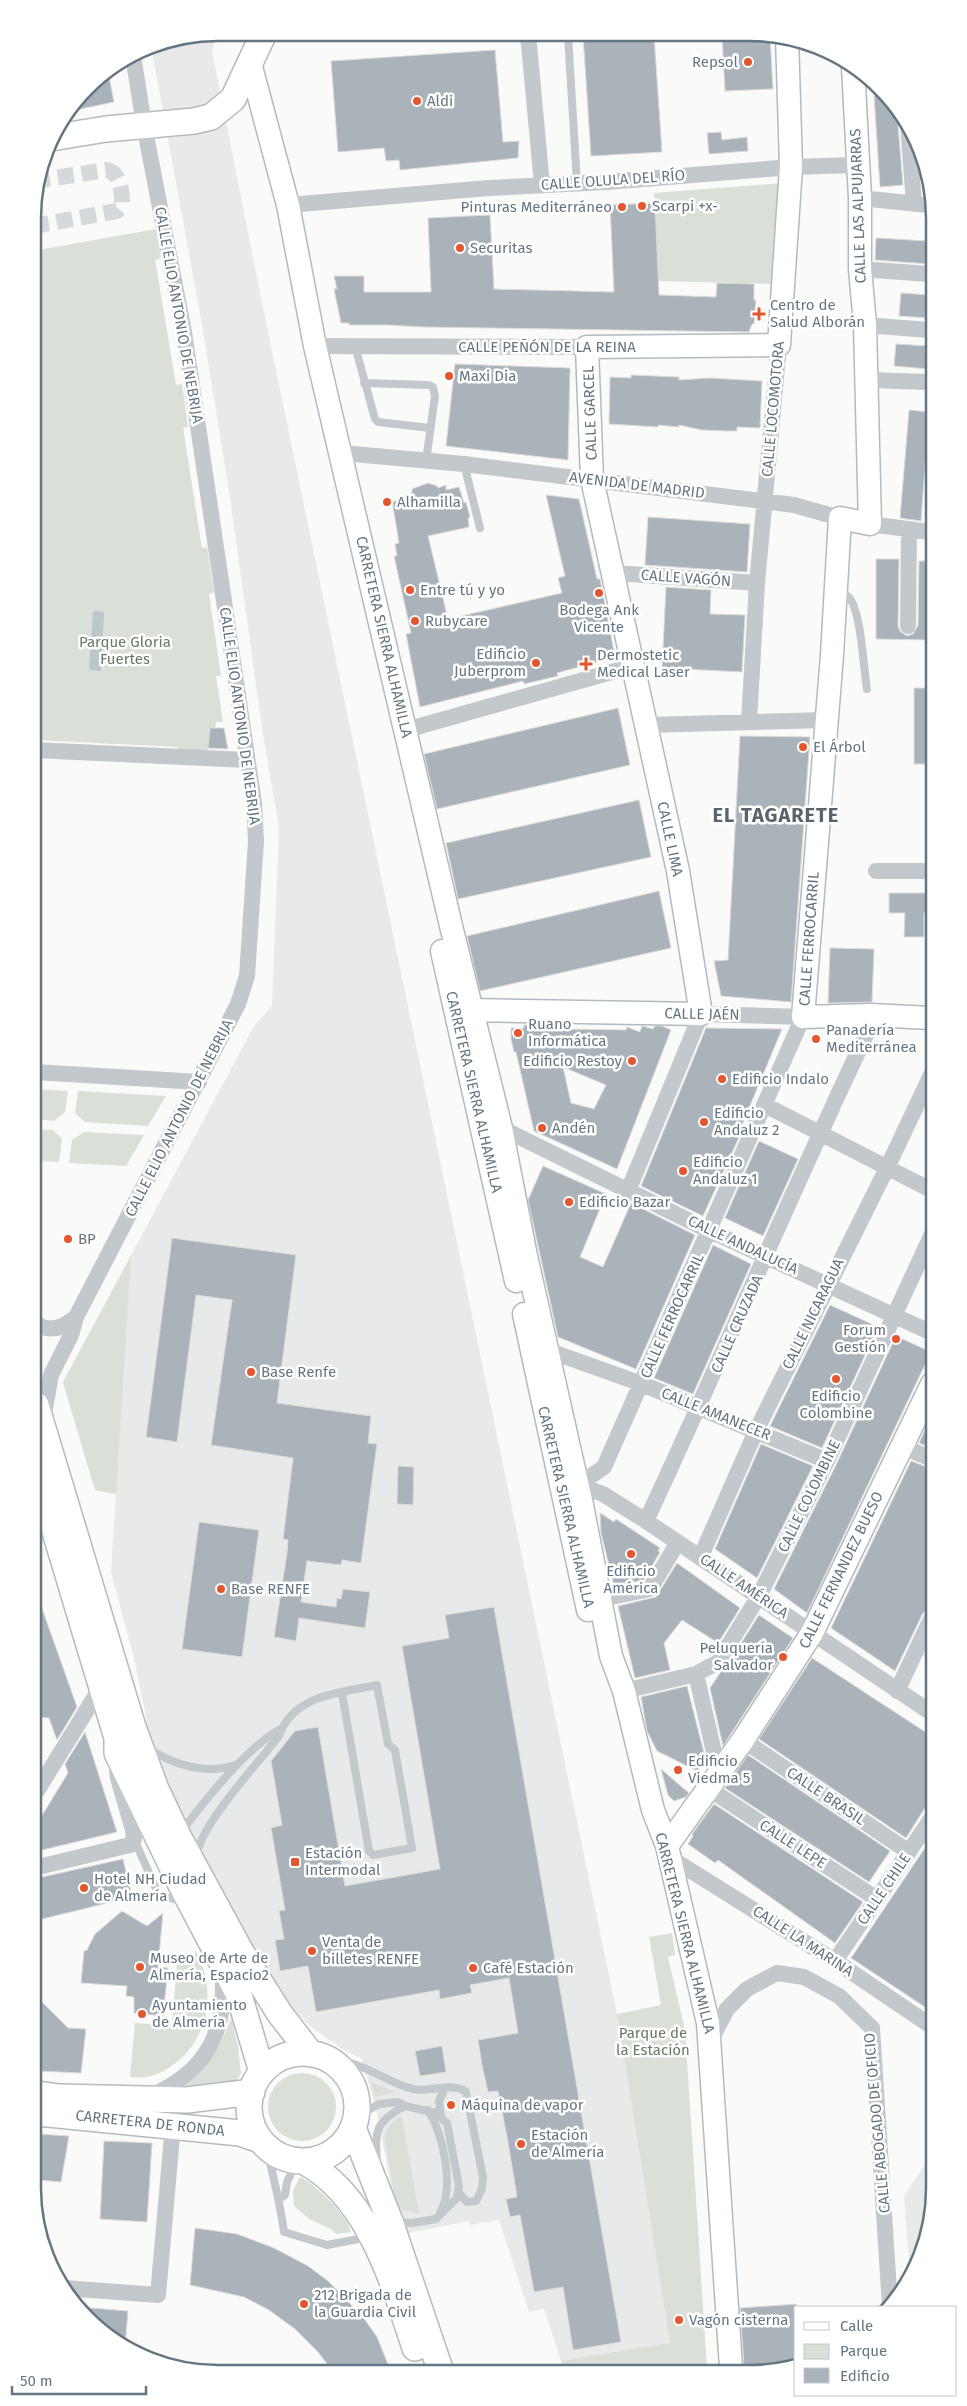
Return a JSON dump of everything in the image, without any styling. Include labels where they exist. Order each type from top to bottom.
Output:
[{"type":"main road","points":[[61,137],[144,125],[178,123],[211,117],[233,99],[260,42]]},
{"type":"main road","name":"CALLE LOCOMOTORA","points":[[779,345],[791,167],[787,46]]},
{"type":"main road","name":"CARRETERA SIERRA ALHAMILLA","points":[[250,63],[288,205],[315,346],[342,453],[501,1128],[547,1350],[578,1485],[611,1656]]},
{"type":"main road","name":"CALLE LAS ALPUJARRAS","points":[[853,75],[860,198],[860,269],[865,325],[870,524]]},
{"type":"main road","name":"CARRETERA SIERRA ALHAMILLA","points":[[300,263],[292,301],[513,1269],[586,1607],[611,1656],[624,1691],[653,1810],[668,1852],[707,2016],[731,2365]]},
{"type":"main road","name":"CALLE PEÑÓN DE LA REINA","points":[[588,347],[779,345]]},
{"type":"main road","name":"CALLE GARCEL","points":[[588,347],[592,479]]},
{"type":"main road","name":"CALLE LIMA","points":[[592,479],[678,870],[701,1014]]},
{"type":"main road","name":"AVENIDA DE MADRID","points":[[840,518],[870,524]]},
{"type":"main road","name":"CALLE FERROCARRIL","points":[[803,1017],[840,518]]},
{"type":"main road","name":"CARRETERA SIERRA ALHAMILLA","points":[[433,915],[446,934],[463,1000],[472,1010]]},
{"type":"main road","name":"CALLE JAÉN","points":[[472,1010],[701,1014]]},
{"type":"main road","name":"CALLE JAÉN","points":[[803,1017],[871,1015],[926,1018]]},
{"type":"main road","name":"CARRETERA SIERRA ALHAMILLA","points":[[506,1152],[503,1184],[515,1246],[513,1269]]},
{"type":"main road","name":"CARRETERA SIERRA ALHAMILLA","points":[[538,1384],[552,1412],[572,1479],[578,1485]]},
{"type":"main road","name":"CALLE FERNANDEZ BUESO","points":[[668,1852],[812,1633],[926,1396]]},
{"type":"main road","points":[[41,1418],[137,1739],[156,1789],[172,1846],[192,1905],[239,1995],[257,2082],[250,2117],[263,2143],[275,2154],[314,2167],[358,2214],[381,2229],[438,2365]]},
{"type":"main road","points":[[41,1489],[117,1738],[117,1753],[172,1846],[195,1870],[265,1992],[280,2014],[321,2058],[347,2076],[352,2087],[356,2098],[354,2122],[358,2146],[380,2196],[384,2260],[421,2365]]},
{"type":"main road","points":[[257,2082],[282,2058],[293,2054],[321,2058]]},
{"type":"main road","name":"CARRETERA DE RONDA","points":[[41,2094],[59,2097],[187,2100],[257,2082]]},
{"type":"main road","name":"CARRETERA DE RONDA","points":[[41,2113],[240,2133],[263,2143]]},
{"type":"main road","points":[[300,2161],[317,2159],[336,2150],[346,2140],[354,2122]]},
{"type":"street","points":[[529,41],[542,185]]},
{"type":"street","name":"CALLE ELIO ANTONIO DE NEBRIJA","points":[[41,1411],[51,1375],[71,1335],[76,1317],[199,1082],[238,1004],[248,976],[256,841],[254,803],[184,332],[144,125],[134,62]]},
{"type":"street","points":[[860,198],[921,204],[912,151]]},
{"type":"street","name":"CALLE OLULA DEL RÍO","points":[[288,205],[791,167],[857,165]]},
{"type":"street","points":[[860,269],[926,274]]},
{"type":"street","points":[[865,325],[926,330]]},
{"type":"street","name":"CALLE LOCOMOTORA","points":[[749,722],[758,584],[779,345]]},
{"type":"street","name":"CALLE PEÑÓN DE LA REINA","points":[[315,346],[588,347]]},
{"type":"street","points":[[867,380],[926,382]]},
{"type":"street","name":"AVENIDA DE MADRID","points":[[342,453],[464,464],[765,501],[794,505],[840,518]]},
{"type":"street","name":"AVENIDA DE MADRID","points":[[870,524],[926,532]]},
{"type":"street","points":[[908,626],[909,530]]},
{"type":"street","name":"CALLE VAGÓN","points":[[614,573],[758,584]]},
{"type":"street","points":[[406,730],[633,666]]},
{"type":"street","points":[[646,725],[826,720]]},
{"type":"street","points":[[41,750],[248,760]]},
{"type":"street","points":[[876,871],[926,871]]},
{"type":"street","points":[[628,1191],[701,1014]]},
{"type":"street","name":"CALLE JAÉN","points":[[701,1014],[803,1017]]},
{"type":"street","name":"CALLE CRUZADA","points":[[646,1521],[767,1256],[819,1133],[867,1033],[871,1015]]},
{"type":"street","name":"CALLE FERROCARRIL","points":[[578,1485],[604,1467],[803,1017]]},
{"type":"street","points":[[41,1072],[199,1082]]},
{"type":"street","name":"CALLE NICARAGUA","points":[[700,1556],[756,1430],[827,1284],[887,1168],[926,1086]]},
{"type":"street","points":[[765,1105],[926,1188]]},
{"type":"street","name":"CALLE ANDALUCÍA","points":[[501,1128],[628,1191],[926,1331]]},
{"type":"street","name":"CALLE COLOMBINE","points":[[624,1691],[696,1674],[718,1662],[759,1596],[828,1460],[893,1314],[926,1246]]},
{"type":"street","points":[[41,1326],[45,1328],[55,1328],[67,1324],[76,1317]]},
{"type":"street","name":"CALLE AMANECER","points":[[547,1350],[642,1384],[828,1460]]},
{"type":"street","points":[[902,1446],[926,1456]]},
{"type":"street","name":"CARRETERA SIERRA ALHAMILLA","points":[[578,1485],[603,1494]]},
{"type":"street","name":"CALLE AMÉRICA","points":[[603,1494],[700,1556],[926,1709]]},
{"type":"street","points":[[611,1597],[650,1588],[678,1542]]},
{"type":"street","points":[[897,1690],[926,1630]]},
{"type":"street","points":[[696,1674],[714,1782]]},
{"type":"street","points":[[41,1786],[101,1687]]},
{"type":"street","name":"CALLE BRASIL","points":[[743,1740],[909,1852]]},
{"type":"street","points":[[41,1866],[118,1850],[130,1845],[134,1839],[118,1778],[117,1753]]},
{"type":"street","name":"CALLE LEPE","points":[[714,1782],[877,1899]]},
{"type":"street","name":"CALLE CHILE","points":[[835,1961],[926,1826]]},
{"type":"street","name":"CALLE LA MARINA","points":[[668,1852],[835,1961],[926,2023]]},
{"type":"street","name":"CARRETERA DE RONDA","points":[[142,2099],[178,2081],[200,2062],[211,2047],[218,2029],[223,2002],[220,1958]]},
{"type":"street","name":"CALLE ABOGADO DE OFICIO","points":[[710,2040],[727,2009],[747,1990],[777,1972],[804,1977],[839,1996],[872,2028],[889,2296]]},
{"type":"street","points":[[73,2289],[158,2295],[173,2125]]},
{"type":"lane","points":[[568,41],[577,183]]},
{"type":"lane","points":[[355,346],[375,419],[378,422],[430,428]]},
{"type":"lane","points":[[364,383],[429,385],[433,387],[435,396],[426,461]]},
{"type":"lane","points":[[464,464],[480,528]]},
{"type":"lane","points":[[835,589],[847,594],[853,603],[867,689]]},
{"type":"lane","points":[[172,1846],[222,1782],[266,1738],[282,1728],[308,1701],[342,1693],[379,1685],[388,1744],[395,1750],[412,1848],[371,1854],[342,1693]]},
{"type":"lane","points":[[195,1870],[197,1850],[211,1823],[279,1736],[282,1728]]},
{"type":"lane","points":[[137,1739],[155,1752],[196,1769],[219,1769],[242,1762]]},
{"type":"lane","points":[[134,1839],[156,1891],[163,1896],[192,1905]]},
{"type":"lane","points":[[321,2058],[356,2066],[412,2089],[445,2088],[460,2088],[467,2094],[483,2174],[482,2189],[476,2202],[467,2202],[460,2192],[448,2126],[441,2116],[439,2101],[445,2088]]},
{"type":"lane","points":[[354,2122],[373,2106],[389,2102],[398,2102],[405,2106],[428,2110],[441,2116]]},
{"type":"lane","points":[[380,2196],[377,2129],[387,2116],[405,2106]]},
{"type":"lane","points":[[428,2110],[438,2132],[448,2185],[445,2204],[438,2218]]},
{"type":"lane","points":[[263,2143],[275,2190],[280,2199],[284,2232],[327,2245],[381,2229],[438,2218],[455,2202],[460,2192]]},
{"type":"lane","points":[[280,2199],[285,2196],[287,2182],[300,2161]]},
{"type":"shaded area","points":[[215,42],[212,51],[261,298],[617,2014],[670,2343],[625,2352],[561,2361],[544,2309],[529,2312],[499,2220],[470,2225],[469,2221],[404,2234],[393,2197],[378,2117],[362,2059],[341,2048],[311,2027],[284,2001],[177,1811],[143,1723],[147,1721],[134,1658],[111,1572],[116,1494],[95,1490],[63,1382],[254,1026],[272,1006],[279,827],[263,735],[230,498],[203,330],[152,54],[172,47]]},
{"type":"shaded area","points":[[93,611],[104,612],[101,671],[89,670]]},
{"type":"shaded area","points":[[926,2163],[924,2211],[920,2234],[909,2264],[904,2196]]},
{"type":"green space","points":[[784,183],[775,284],[658,281],[654,193]]},
{"type":"green space","name":"Parque Gloria Fuertes","points":[[156,229],[161,258],[155,260],[176,385],[182,384],[188,427],[183,428],[202,548],[207,547],[214,593],[209,594],[221,676],[216,676],[223,722],[216,722],[215,728],[210,728],[208,754],[178,753],[178,747],[41,740],[41,250]]},
{"type":"green space","points":[[41,1089],[68,1091],[65,1112],[54,1121],[41,1120]]},
{"type":"green space","points":[[78,1091],[166,1096],[148,1126],[85,1122],[75,1113]]},
{"type":"green space","points":[[41,1129],[53,1130],[62,1139],[59,1162],[41,1161]]},
{"type":"green space","points":[[84,1132],[144,1135],[126,1166],[69,1163],[72,1140]]},
{"type":"green space","points":[[131,1256],[116,1494],[95,1490],[63,1382]]},
{"type":"green space","name":"Parque de la Estación","points":[[672,1933],[675,1955],[668,1957],[685,2030],[707,2365],[562,2365],[561,2361],[670,2343],[617,2014],[661,2005],[649,1937]]},
{"type":"green space","points":[[195,1950],[206,1980],[207,1996],[206,2012],[202,2027],[195,2041],[185,2054],[163,2071],[153,2076],[130,2077],[135,2023],[172,2026],[177,1964],[194,1965]]},
{"type":"green space","points":[[231,2018],[238,2046],[241,2074],[235,2082],[204,2088],[183,2088],[212,2057],[223,2039]]},
{"type":"green space","points":[[309,2073],[321,2079],[330,2088],[336,2100],[334,2120],[326,2131],[309,2141],[295,2141],[278,2131],[270,2120],[268,2100],[278,2083],[289,2075]]},
{"type":"green space","points":[[371,2082],[396,2092],[375,2097]]},
{"type":"green space","points":[[402,2116],[419,2214],[403,2210],[396,2202],[385,2143],[389,2126],[394,2120]]},
{"type":"green space","points":[[300,2177],[314,2186],[338,2209],[349,2225],[351,2232],[336,2234],[331,2229],[309,2219],[294,2206],[293,2191]]},
{"type":"building","points":[[583,41],[654,41],[662,152],[591,156]]},
{"type":"building","name":"Repsol","points":[[722,41],[770,43],[773,89],[725,91]]},
{"type":"building","name":"Aldi","points":[[495,50],[503,142],[519,141],[518,158],[400,170],[399,160],[386,161],[384,148],[338,152],[331,61]]},
{"type":"building","points":[[109,78],[114,102],[78,109]]},
{"type":"building","points":[[874,95],[889,110],[898,124],[903,185],[880,187]]},
{"type":"building","points":[[721,132],[722,140],[747,137],[748,151],[709,154],[707,133]]},
{"type":"building","points":[[655,203],[659,295],[716,297],[717,283],[754,284],[754,300],[756,300],[754,324],[752,324],[749,332],[423,327],[349,325],[349,323],[341,323],[334,289],[337,289],[334,276],[364,276],[364,292],[431,292],[428,218],[490,215],[494,289],[614,292],[610,205]]},
{"type":"building","points":[[876,238],[926,241],[926,264],[875,260]]},
{"type":"building","points":[[901,293],[926,295],[926,318],[899,316]]},
{"type":"building","points":[[896,344],[926,346],[926,369],[894,366]]},
{"type":"building","points":[[455,364],[570,368],[568,460],[446,446]]},
{"type":"building","points":[[631,375],[679,377],[679,380],[710,378],[762,381],[760,428],[737,427],[737,431],[725,431],[702,430],[679,425],[679,427],[658,425],[658,427],[609,424],[610,377],[631,378]]},
{"type":"building","points":[[909,410],[926,412],[926,453],[921,521],[900,518]]},
{"type":"building","points":[[428,483],[438,488],[446,485],[446,490],[459,487],[470,517],[468,518],[469,527],[428,536],[448,619],[562,593],[558,578],[565,576],[546,495],[579,499],[597,579],[600,579],[615,657],[557,673],[558,676],[524,684],[523,681],[420,707],[406,634],[411,633],[394,556],[397,556],[395,544],[399,543],[393,502],[412,493],[412,489]]},
{"type":"building","points":[[648,517],[750,524],[747,572],[645,565]]},
{"type":"building","points":[[876,559],[899,559],[898,626],[900,631],[907,636],[913,634],[918,626],[919,561],[926,561],[926,640],[876,639]]},
{"type":"building","points":[[666,587],[711,590],[710,614],[745,615],[742,672],[662,668]]},
{"type":"building","points":[[914,688],[926,688],[926,764],[914,764]]},
{"type":"building","points":[[618,708],[630,765],[437,809],[424,754]]},
{"type":"building","points":[[210,728],[224,728],[228,749],[208,748]]},
{"type":"building","points":[[740,736],[810,737],[791,1002],[721,996],[714,961],[728,960]]},
{"type":"building","points":[[639,800],[651,857],[458,899],[446,843]]},
{"type":"building","points":[[659,891],[671,948],[480,991],[467,936]]},
{"type":"building","points":[[889,893],[926,893],[924,937],[904,937],[905,913],[889,913]]},
{"type":"building","points":[[830,948],[874,949],[872,1002],[828,1003]]},
{"type":"building","points":[[524,1025],[561,1026],[560,1029],[626,1030],[627,1027],[640,1032],[642,1026],[653,1029],[655,1026],[662,1026],[671,1030],[617,1169],[534,1131],[516,1052],[514,1052],[511,1039],[511,1028],[524,1028]],"holes":[[[563,1067],[606,1085],[594,1109],[571,1103]]]},
{"type":"building","points":[[706,1028],[782,1029],[739,1132],[741,1133],[703,1216],[641,1186]]},
{"type":"building","points":[[759,1141],[798,1159],[763,1236],[725,1218]]},
{"type":"building","points":[[543,1166],[606,1194],[580,1257],[603,1267],[631,1203],[695,1235],[636,1369],[558,1337],[528,1200]]},
{"type":"building","points":[[172,1238],[296,1255],[277,1403],[371,1416],[368,1443],[377,1444],[361,1563],[342,1560],[341,1565],[307,1561],[301,1602],[336,1607],[337,1598],[341,1599],[343,1589],[370,1592],[365,1628],[299,1618],[296,1641],[274,1637],[287,1553],[288,1540],[283,1539],[293,1458],[211,1445],[232,1300],[196,1295],[177,1442],[146,1437]]},
{"type":"building","points":[[713,1245],[751,1264],[693,1394],[654,1378]]},
{"type":"building","points":[[830,1305],[878,1327],[822,1448],[770,1426]]},
{"type":"building","points":[[896,1336],[926,1350],[926,1363],[807,1613],[774,1589],[836,1465]]},
{"type":"building","points":[[926,1428],[926,1446],[919,1443]]},
{"type":"building","points":[[761,1444],[813,1466],[757,1578],[715,1549]]},
{"type":"building","points":[[911,1461],[926,1467],[926,1611],[923,1613],[895,1671],[831,1628]]},
{"type":"building","points":[[398,1466],[414,1467],[413,1505],[397,1504]]},
{"type":"building","name":"Edificio América","points":[[600,1513],[614,1522],[616,1519],[660,1548],[658,1551],[660,1552],[644,1580],[614,1586],[601,1533]]},
{"type":"building","name":"Base RENFE","points":[[199,1522],[259,1530],[242,1657],[182,1649]]},
{"type":"building","points":[[677,1563],[740,1608],[718,1643],[682,1620],[664,1643],[670,1670],[635,1678],[618,1606],[656,1597]]},
{"type":"building","points":[[41,1606],[77,1707],[57,1740],[49,1718],[41,1717]]},
{"type":"building","points":[[494,1607],[621,2342],[573,2350],[563,2287],[534,2292],[520,2215],[510,2217],[506,2199],[517,2197],[508,2142],[498,2091],[488,2092],[482,2065],[478,2040],[518,2033],[509,1978],[470,1985],[472,1993],[440,1999],[439,1990],[316,2012],[308,1966],[280,1971],[275,1940],[284,1939],[279,1911],[285,1910],[271,1828],[282,1825],[271,1761],[295,1731],[318,1727],[345,1886],[440,1869],[402,1646],[449,1638],[445,1615]]},
{"type":"building","points":[[759,1615],[793,1638],[723,1746],[710,1688],[726,1667]]},
{"type":"building","points":[[812,1658],[926,1732],[926,1806],[906,1838],[759,1739]]},
{"type":"building","points":[[687,1686],[705,1757],[697,1771],[657,1751],[647,1731],[641,1697]]},
{"type":"building","points":[[85,1732],[117,1832],[41,1850],[41,1817],[68,1773],[65,1764]]},
{"type":"building","points":[[748,1755],[890,1851],[869,1882],[725,1788]]},
{"type":"building","points":[[661,1769],[689,1793],[686,1797],[674,1801],[668,1795]]},
{"type":"building","points":[[714,1804],[863,1902],[835,1943],[718,1860],[715,1863],[688,1844],[693,1836],[692,1834]]},
{"type":"building","points":[[926,1846],[926,2008],[851,1958]]},
{"type":"building","name":"Hotel NH Ciudad de Almería","points":[[123,1859],[132,1897],[41,1919],[41,1877]]},
{"type":"building","name":"Museo de Arte de Almería, Espacio2","points":[[122,1911],[147,1926],[163,1913],[158,1967],[168,1968],[163,2016],[134,2013],[134,1997],[126,1996],[127,1986],[81,1983],[84,1951],[87,1950],[95,1934]]},
{"type":"building","points":[[41,2001],[68,2028],[86,2029],[81,2073],[41,2071]]},
{"type":"building","points":[[442,2046],[446,2072],[420,2076],[415,2051]]},
{"type":"building","points":[[41,2134],[69,2136],[61,2182],[41,2180]]},
{"type":"building","points":[[104,2141],[152,2143],[147,2222],[100,2219]]},
{"type":"building","name":"212 Brigada de la Guardia Civil","points":[[195,2228],[237,2234],[274,2248],[308,2266],[328,2281],[363,2317],[377,2337],[388,2365],[328,2365],[295,2329],[269,2310],[244,2297],[190,2285]]},
{"type":"building","points":[[796,2304],[794,2306],[794,2359],[744,2365],[740,2308]]},
{"type":"building","points":[[88,2308],[128,2311],[126,2338],[110,2328]]},
{"type":"tunnel","points":[[41,225],[117,211],[122,205],[118,179],[112,172],[107,170],[46,179]]},
{"type":"place","name":"Repsol","points":[[748,62]]},
{"type":"place","name":"Aldi","points":[[417,101]]},
{"type":"place","name":"Scarpi +x-","points":[[642,206]]},
{"type":"place","name":"Pinturas Mediterráneo","points":[[622,207]]},
{"type":"place","name":"Securitas","points":[[460,248]]},
{"type":"place","name":"Centro de Salud Alborán","points":[[759,314]]},
{"type":"place","name":"Maxi Dia","points":[[449,376]]},
{"type":"place","name":"Alhamilla","points":[[387,502]]},
{"type":"place","name":"Entre tú y yo","points":[[410,590]]},
{"type":"place","name":"Bodega Ank Vicente","points":[[599,593]]},
{"type":"place","name":"Rubycare","points":[[415,621]]},
{"type":"place","name":"Edificio Juberprom","points":[[536,663]]},
{"type":"place","name":"Dermostetic Medical Laser","points":[[586,664]]},
{"type":"place","name":"El Árbol","points":[[803,747]]},
{"type":"place","name":"Ruano Informática","points":[[518,1033]]},
{"type":"place","name":"Panadería Mediterránea","points":[[816,1039]]},
{"type":"place","name":"Edificio Restoy","points":[[632,1061]]},
{"type":"place","name":"Edificio Indalo","points":[[722,1079]]},
{"type":"place","name":"Edificio Andaluz 2","points":[[704,1122]]},
{"type":"place","name":"Andén","points":[[542,1128]]},
{"type":"place","name":"Edificio Andaluz 1","points":[[683,1171]]},
{"type":"place","name":"Edificio Bazar","points":[[569,1202]]},
{"type":"place","name":"BP","points":[[68,1239]]},
{"type":"place","name":"Forum Gestión","points":[[896,1339]]},
{"type":"place","name":"Base Renfe","points":[[251,1372]]},
{"type":"place","name":"Edificio Colombine","points":[[836,1379]]},
{"type":"place","name":"Edificio América","points":[[631,1554]]},
{"type":"place","name":"Base RENFE","points":[[221,1589]]},
{"type":"place","name":"Peluquería Salvador","points":[[783,1657]]},
{"type":"place","name":"Edificio Viedma 5","points":[[678,1770]]},
{"type":"place","name":"Estación Intermodal","points":[[295,1862]]},
{"type":"place","name":"Hotel NH Ciudad de Almería","points":[[84,1888]]},
{"type":"place","name":"Venta de billetes RENFE","points":[[312,1951]]},
{"type":"place","name":"Museo de Arte de Almería, Espacio2","points":[[140,1967]]},
{"type":"place","name":"Café Estación","points":[[473,1968]]},
{"type":"place","name":"Ayuntamiento de Almería","points":[[142,2014]]},
{"type":"place","name":"Máquina de vapor","points":[[451,2105]]},
{"type":"place","name":"Estación de Almería","points":[[521,2144]]},
{"type":"place","name":"212 Brigada de la Guardia Civil","points":[[304,2304]]},
{"type":"place","name":"Vagón cisterna","points":[[679,2320]]},
{"type":"district","name":"EL TAGARETE","points":[[776,815]]}]
